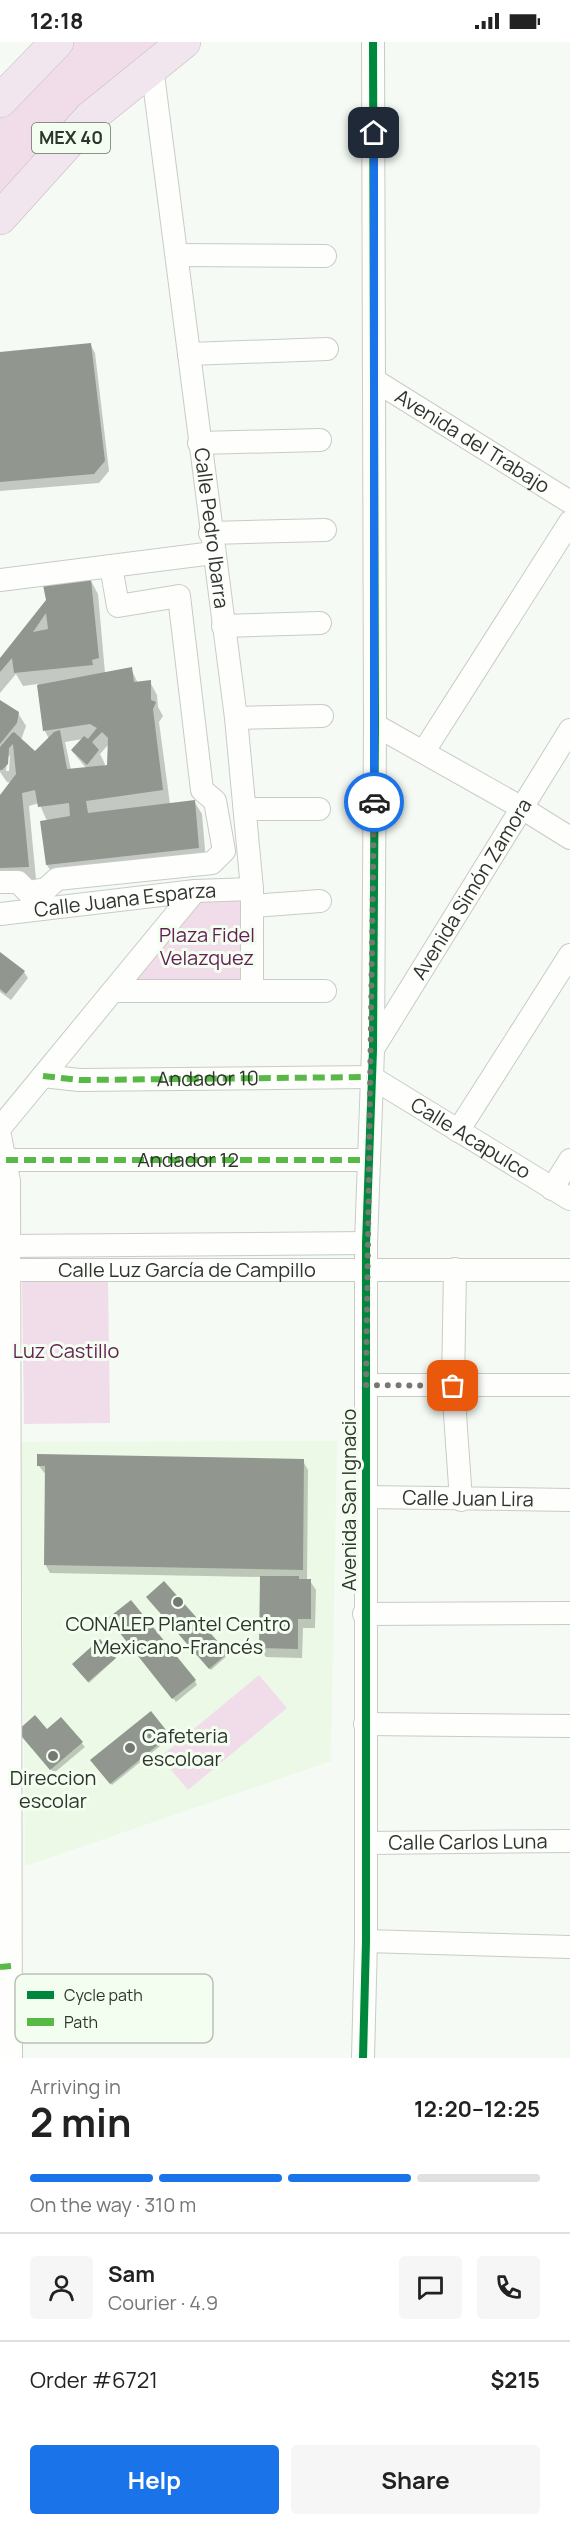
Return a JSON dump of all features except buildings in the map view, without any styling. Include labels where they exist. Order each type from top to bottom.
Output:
[{"type":"highway","points":[[0,102],[57,42]]},
{"type":"highway","name":"MEX 40","points":[[0,218],[91,117],[184,42]]},
{"type":"street","name":"Avenida San Ignacio","points":[[363,2058],[366,1941],[364,1614],[366,1243],[373,1050],[375,725],[373,42]]},
{"type":"street","name":"Calle Pedro Ibarra","points":[[152,67],[236,718],[252,897],[252,991]]},
{"type":"street","points":[[178,255],[325,256]]},
{"type":"street","points":[[189,354],[327,349]]},
{"type":"street","name":"Avenida del Trabajo","points":[[374,380],[570,502]]},
{"type":"street","points":[[199,443],[320,440]]},
{"type":"street","points":[[424,751],[570,522]]},
{"type":"street","points":[[0,580],[111,566],[212,543],[326,530]]},
{"type":"street","points":[[0,882],[18,882],[28,891],[46,890],[57,879],[212,863],[224,851],[215,801],[202,790],[179,596],[118,606],[111,566]]},
{"type":"street","points":[[223,626],[320,623]]},
{"type":"street","points":[[236,718],[322,716]]},
{"type":"street","points":[[375,725],[424,751],[570,838]]},
{"type":"street","name":"Avenida Simón Zamora","points":[[373,1050],[570,730]]},
{"type":"street","points":[[244,809],[319,809]]},
{"type":"street","points":[[0,1128],[195,891]]},
{"type":"street","name":"Calle Juana Esparza","points":[[0,914],[195,891],[320,901]]},
{"type":"street","points":[[458,1131],[570,955]]},
{"type":"street","points":[[115,991],[326,991]]},
{"type":"street","name":"Andador 10","points":[[43,1076],[79,1080],[371,1077]]},
{"type":"street","name":"Calle Acapulco","points":[[371,1077],[561,1194]]},
{"type":"street","points":[[0,1136],[9,1181],[4,1700],[5,1967],[10,2058]]},
{"type":"street","name":"Andador 12","points":[[6,1160],[369,1160]]},
{"type":"street","points":[[561,1194],[570,1160]]},
{"type":"street","name":"Calle Luz García de Campillo","points":[[8,1245],[366,1243]]},
{"type":"street","points":[[456,1269],[453,1386],[461,1500]]},
{"type":"street","name":"Calle Luz García de Campillo","points":[[7,1270],[367,1272],[456,1269],[570,1270]]},
{"type":"street","points":[[366,1385],[570,1385]]},
{"type":"street","name":"Calle Juan Lira","points":[[366,1497],[570,1500]]},
{"type":"street","points":[[364,1614],[570,1613]]},
{"type":"street","points":[[365,1724],[570,1726]]},
{"type":"street","name":"Calle Carlos Luna","points":[[366,1843],[570,1841]]},
{"type":"street","points":[[366,1941],[570,1947]]},
{"type":"shaded area","name":"CONALEP Plantel Centro Mexicano-Francés","points":[[337,1441],[331,1761],[25,1866],[21,1442]]},
{"type":"green space","points":[[60,42],[169,42],[0,215],[0,104]]},
{"type":"green space","name":"Plaza Fidel Velazquez","points":[[252,889],[252,991],[115,991],[195,891]]},
{"type":"green space","name":"Luz Castillo","points":[[22,1279],[108,1279],[110,1423],[24,1424]]},
{"type":"green space","points":[[259,1675],[287,1708],[188,1790],[160,1757]]},
{"type":"marked path","points":[[43,1076],[79,1080],[371,1077]]},
{"type":"marked path","points":[[6,1160],[369,1160]]},
{"type":"marked path","points":[[0,1967],[11,1966]]},
{"type":"cycle path","points":[[363,2058],[366,1941],[366,1243],[373,1050],[375,725],[373,42]]},
{"type":"way so far","points":[[374,802],[373,1050],[366,1243],[366,1385],[453,1386]]},
{"type":"place","name":"CONALEP Plantel Centro Mexicano-Francés","points":[[178,1602]]},
{"type":"place","name":"Cafeteria escoloar","points":[[130,1748]]},
{"type":"place","name":"Direccion escolar","points":[[53,1756]]},
{"type":"route","points":[[374,133],[374,802]]}]
